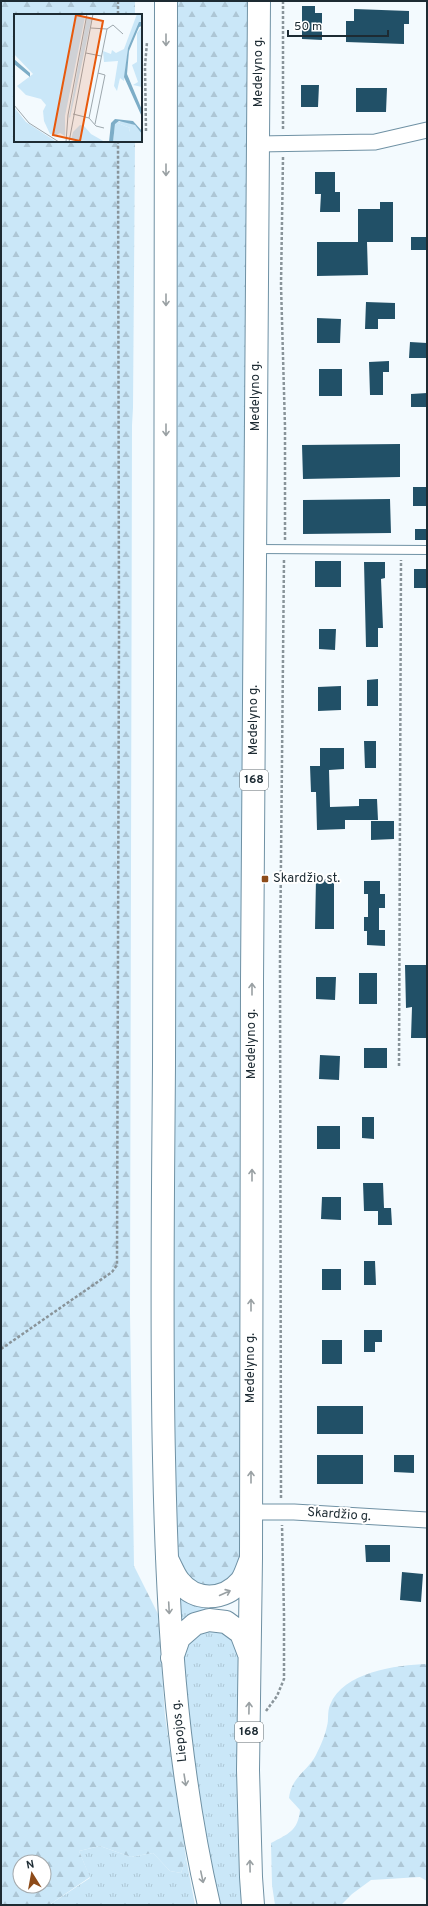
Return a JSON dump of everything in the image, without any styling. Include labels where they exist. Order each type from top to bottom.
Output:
[{"type":"main road","points":[[166,1],[166,770],[162,1359],[166,1556],[179,1581],[183,1585],[193,1593],[212,1598],[228,1593],[242,1580],[251,1558]]},
{"type":"main road","name":"Medelyno g.","points":[[251,1558],[259,1]]},
{"type":"main road","name":"Liepojos g.","points":[[166,1556],[172,1660],[184,1775],[196,1848],[208,1905]]},
{"type":"main road","name":"168","points":[[251,1558],[248,1778],[250,1877],[253,1905]]},
{"type":"main road","points":[[172,1660],[180,1638],[195,1624],[209,1620],[226,1622],[241,1633],[250,1656]]},
{"type":"street","points":[[258,144],[375,142],[427,130]]},
{"type":"street","name":"Skardžio g.","points":[[251,1512],[282,1512],[427,1520]]},
{"type":"lane","points":[[255,549],[427,550]]},
{"type":"path","points":[[118,1],[118,14]]},
{"type":"path","points":[[265,1717],[266,1712],[277,1696],[284,1679],[280,959],[285,427],[281,285],[283,144],[282,1]]},
{"type":"path","points":[[146,131],[145,66],[148,34]]},
{"type":"path","points":[[1,1349],[112,1272],[117,1265],[119,646],[118,142]]},
{"type":"path","points":[[399,1066],[401,550]]},
{"type":"green space","points":[[1,1],[135,1],[135,14],[14,14],[14,142],[135,142],[132,425],[130,1313],[134,1566],[158,1614],[165,1716],[186,1858],[181,1873],[170,1871],[153,1853],[131,1857],[100,1846],[79,1851],[90,1877],[49,1905],[1,1905]]},
{"type":"green space","points":[[178,1],[250,1],[241,1562],[227,1587],[194,1587],[178,1560],[171,1375]]},
{"type":"green space","points":[[174,1589],[204,1605],[206,1608],[177,1631]]},
{"type":"green space","points":[[210,1627],[238,1639],[242,1905],[218,1905],[193,1776],[180,1660],[187,1637]]},
{"type":"green space","points":[[427,1664],[427,1881],[420,1877],[371,1880],[352,1894],[341,1905],[275,1905],[272,1885],[271,1843],[291,1831],[297,1823],[300,1810],[289,1798],[296,1779],[318,1752],[328,1724],[330,1705],[337,1694],[346,1685],[372,1672],[401,1666]]},
{"type":"green space","points":[[100,1846],[131,1857],[153,1853],[170,1871],[181,1873],[186,1858],[195,1905],[49,1905],[90,1878],[79,1851]]},
{"type":"building","points":[[302,6],[315,6],[315,13],[322,13],[322,40],[302,39]]},
{"type":"building","points":[[354,9],[409,11],[409,24],[404,24],[404,44],[346,42],[346,21],[354,21]]},
{"type":"building","points":[[301,85],[319,85],[318,107],[301,107]]},
{"type":"building","points":[[356,88],[387,88],[386,112],[356,112]]},
{"type":"building","points":[[315,172],[335,172],[335,192],[340,192],[340,212],[320,212],[321,194],[315,194]]},
{"type":"building","points":[[380,202],[393,202],[393,242],[367,242],[368,275],[317,276],[317,242],[358,242],[358,209],[380,209]]},
{"type":"building","points":[[411,237],[427,237],[427,250],[411,250]]},
{"type":"building","points":[[366,302],[395,303],[395,319],[378,319],[378,329],[365,329]]},
{"type":"building","points":[[317,318],[341,319],[340,343],[317,343]]},
{"type":"building","points":[[410,342],[427,343],[427,358],[409,358]]},
{"type":"building","points":[[389,361],[389,372],[383,372],[383,395],[370,395],[369,362]]},
{"type":"building","points":[[319,369],[342,369],[342,396],[319,396]]},
{"type":"building","points":[[427,393],[427,407],[411,407],[411,394]]},
{"type":"building","points":[[400,444],[400,477],[303,479],[302,445]]},
{"type":"building","points":[[413,487],[427,487],[427,506],[413,506]]},
{"type":"building","points":[[390,499],[391,533],[303,534],[303,500]]},
{"type":"building","points":[[415,529],[427,529],[427,540],[415,540]]},
{"type":"building","points":[[315,561],[341,561],[341,587],[315,587]]},
{"type":"building","points":[[364,562],[385,562],[385,578],[381,579],[383,628],[378,628],[378,647],[366,647]]},
{"type":"building","points":[[414,569],[427,569],[427,588],[414,588]]},
{"type":"building","points":[[319,629],[336,629],[335,650],[319,649]]},
{"type":"building","points":[[378,679],[378,706],[367,706],[367,680]]},
{"type":"building","points":[[341,686],[341,710],[318,711],[318,687]]},
{"type":"building","points":[[364,741],[376,741],[376,768],[365,768]]},
{"type":"building","points":[[320,748],[344,748],[344,769],[329,770],[330,807],[359,806],[359,799],[377,799],[378,820],[345,820],[345,829],[317,830],[316,792],[311,792],[310,766],[320,766]]},
{"type":"building","points":[[371,821],[394,821],[394,839],[371,840]]},
{"type":"building","points":[[316,879],[334,880],[334,929],[315,929]]},
{"type":"building","points":[[364,881],[380,881],[380,894],[385,894],[385,908],[379,908],[379,930],[385,930],[385,946],[367,945],[367,931],[364,931],[364,917],[368,917],[368,894],[364,894]]},
{"type":"building","points":[[405,965],[427,965],[427,1038],[411,1038],[412,1007],[406,1008]]},
{"type":"building","points":[[359,973],[377,973],[377,1004],[359,1004]]},
{"type":"building","points":[[316,977],[336,977],[335,1000],[316,999]]},
{"type":"building","points":[[364,1048],[387,1048],[387,1068],[364,1068]]},
{"type":"building","points":[[320,1055],[340,1056],[339,1080],[319,1079]]},
{"type":"building","points":[[362,1117],[374,1117],[374,1139],[362,1138]]},
{"type":"building","points":[[317,1126],[340,1126],[340,1149],[317,1149]]},
{"type":"building","points":[[363,1183],[383,1183],[384,1208],[391,1208],[392,1225],[378,1225],[378,1211],[364,1211]]},
{"type":"building","points":[[322,1197],[341,1197],[341,1220],[321,1219]]},
{"type":"building","points":[[364,1261],[375,1261],[376,1285],[364,1285]]},
{"type":"building","points":[[322,1269],[341,1269],[341,1290],[322,1290]]},
{"type":"building","points":[[364,1330],[382,1330],[382,1342],[375,1342],[375,1352],[364,1352]]},
{"type":"building","points":[[322,1340],[342,1340],[342,1364],[322,1364]]},
{"type":"building","points":[[317,1406],[363,1406],[363,1434],[317,1434]]},
{"type":"building","points":[[317,1455],[363,1455],[363,1484],[317,1484]]},
{"type":"building","points":[[394,1455],[414,1455],[414,1473],[394,1472]]},
{"type":"building","points":[[365,1545],[390,1545],[390,1562],[366,1562]]},
{"type":"building","points":[[402,1572],[423,1574],[421,1602],[400,1600]]},
{"type":"place","name":"Skardžio st.","points":[[265,879]]}]
